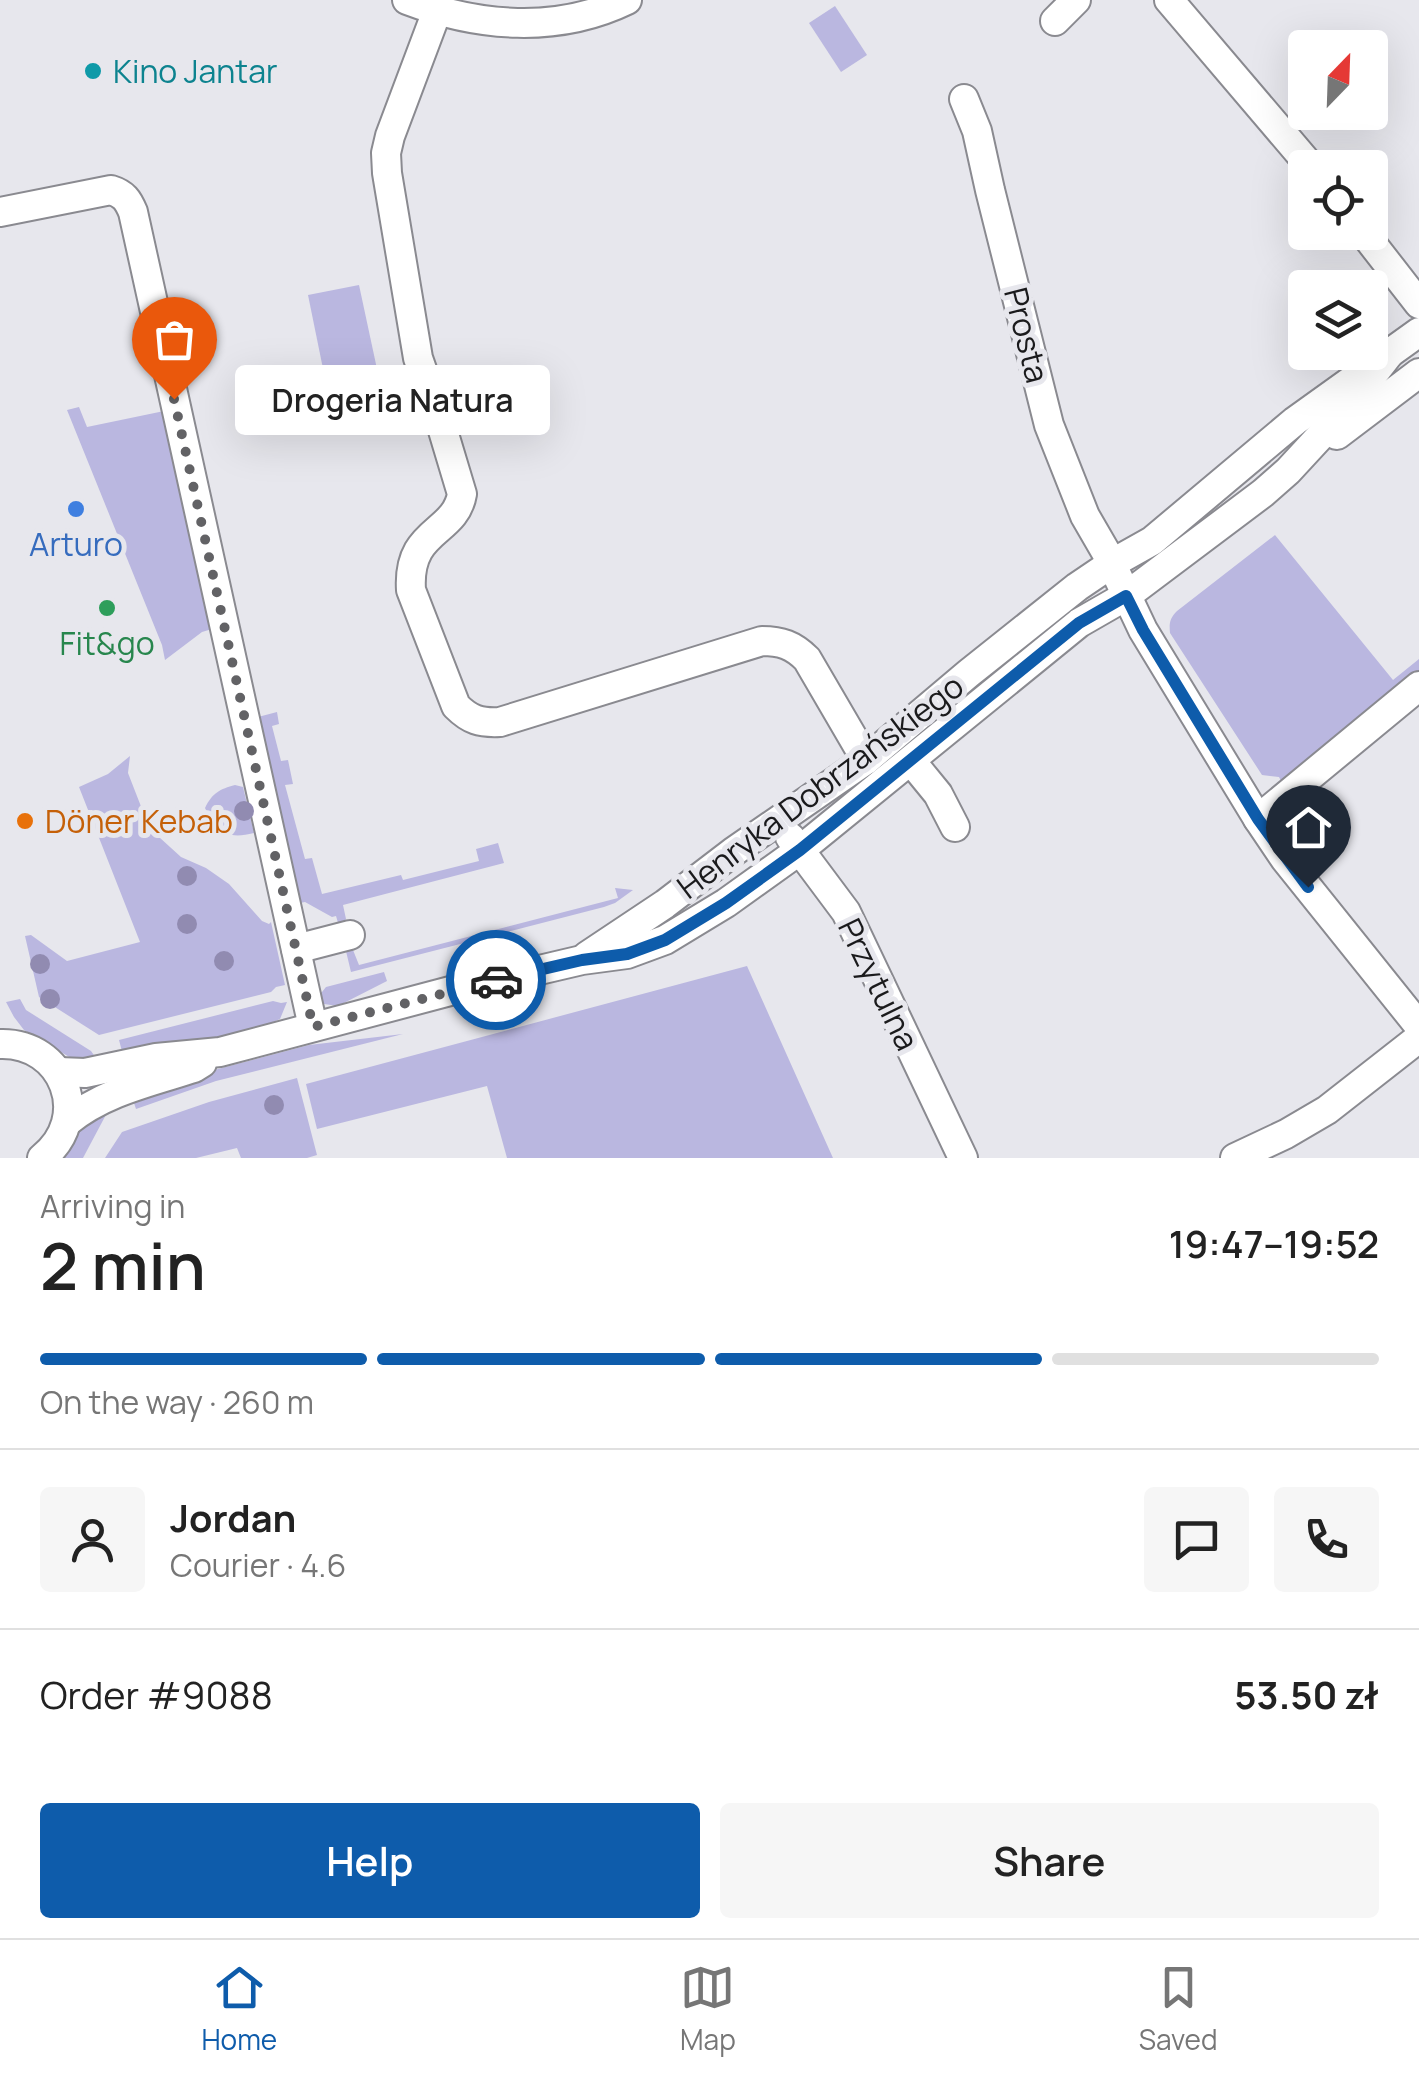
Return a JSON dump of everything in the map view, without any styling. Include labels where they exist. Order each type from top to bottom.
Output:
[{"type":"street","points":[[407,0],[437,11],[499,23],[530,24],[580,18],[627,0]]},
{"type":"street","points":[[1055,21],[1076,0]]},
{"type":"street","points":[[1170,0],[1297,150]]},
{"type":"street","points":[[437,11],[390,136],[386,173],[418,358],[462,494],[452,514],[421,544],[410,571],[411,590],[456,706],[476,721],[500,722],[762,640],[776,640],[798,649],[807,659],[866,760]]},
{"type":"street","name":"Prosta","points":[[964,99],[977,131],[1050,425],[1085,516],[1143,630],[1258,819],[1285,859],[1419,1026]]},
{"type":"street","points":[[0,212],[111,190],[128,200],[133,212],[313,1027]]},
{"type":"street","points":[[1376,250],[1419,304]]},
{"type":"street","name":"Henryka Dobrzańskiego","points":[[582,960],[866,760],[969,672],[1111,564],[1152,541],[1295,422],[1419,332]]},
{"type":"street","name":"Henryka Dobrzańskiego","points":[[59,1072],[85,1073],[156,1058],[220,1052],[582,960],[627,954],[665,940],[726,903],[800,850],[1079,623],[1126,596],[1263,493],[1288,472],[1389,354]]},
{"type":"street","points":[[1288,472],[1419,374]]},
{"type":"street","points":[[1258,819],[1419,686]]},
{"type":"street","points":[[911,762],[938,794],[955,827]]},
{"type":"street","name":"Przytulna","points":[[778,820],[846,912],[962,1158]]},
{"type":"street","points":[[296,949],[350,935]]},
{"type":"street","points":[[1235,1158],[1327,1110],[1419,1038]]},
{"type":"street","points":[[0,1044],[30,1048],[46,1058],[59,1072],[66,1089],[67,1122],[61,1138],[42,1158]]},
{"type":"street","name":"Henryka Dobrzańskiego","points":[[67,1122],[109,1095],[194,1068],[220,1052]]},
{"type":"shaded area","points":[[835,6],[867,55],[841,72],[809,23]]},
{"type":"shaded area","points":[[359,285],[383,397],[331,408],[308,295]]},
{"type":"shaded area","points":[[79,407],[87,427],[169,410],[212,629],[202,632],[165,660],[67,410]]},
{"type":"shaded area","points":[[1275,535],[1393,680],[1419,659],[1419,671],[1282,783],[1279,777],[1262,775],[1170,633],[1171,618],[1177,611]]},
{"type":"shaded area","points":[[277,712],[279,724],[272,726],[281,761],[288,760],[293,784],[285,785],[305,859],[312,858],[322,894],[479,861],[476,849],[498,843],[504,863],[343,905],[346,919],[339,926],[336,916],[305,902],[295,904],[258,717]]},
{"type":"shaded area","points":[[130,756],[128,773],[142,809],[159,837],[181,857],[229,884],[262,921],[271,922],[285,985],[271,992],[99,1035],[39,997],[25,936],[31,935],[67,961],[140,942],[79,787],[108,774]]},
{"type":"shaded area","points":[[235,785],[243,787],[254,833],[224,832],[205,808],[217,792]]},
{"type":"shaded area","points":[[615,888],[633,890],[604,907],[351,972],[345,947],[353,950],[359,965],[618,898]]},
{"type":"shaded area","points":[[747,966],[833,1158],[507,1158],[487,1086],[317,1129],[306,1084]]},
{"type":"shaded area","points":[[384,972],[387,981],[338,1006],[324,1004],[315,994],[326,987]]},
{"type":"shaded area","points":[[20,999],[26,1010],[91,1051],[98,1061],[71,1058],[24,1030],[6,1002]]},
{"type":"shaded area","points":[[273,1001],[287,1002],[280,1019],[264,1026],[123,1055],[119,1040]]},
{"type":"shaded area","points":[[403,1034],[216,1081],[136,1109],[132,1097],[199,1074],[309,1045]]},
{"type":"shaded area","points":[[297,1078],[317,1155],[241,1158],[237,1148],[196,1158],[105,1158],[122,1132],[209,1102]]},
{"type":"shaded area","points":[[109,1109],[83,1158],[62,1158],[81,1127]]},
{"type":"way so far","points":[[174,399],[313,1027],[496,980]]},
{"type":"place","name":"Kino Jantar","points":[[93,71]]},
{"type":"place","name":"Drogeria Natura","points":[[174,399]]},
{"type":"place","name":"Arturo","points":[[76,509]]},
{"type":"place","name":"Fit&go","points":[[107,608]]},
{"type":"place","name":"Döner Kebab","points":[[25,821]]},
{"type":"route","points":[[496,980],[627,954],[665,940],[726,903],[800,850],[1079,623],[1126,596],[1258,819],[1308,887]]}]
